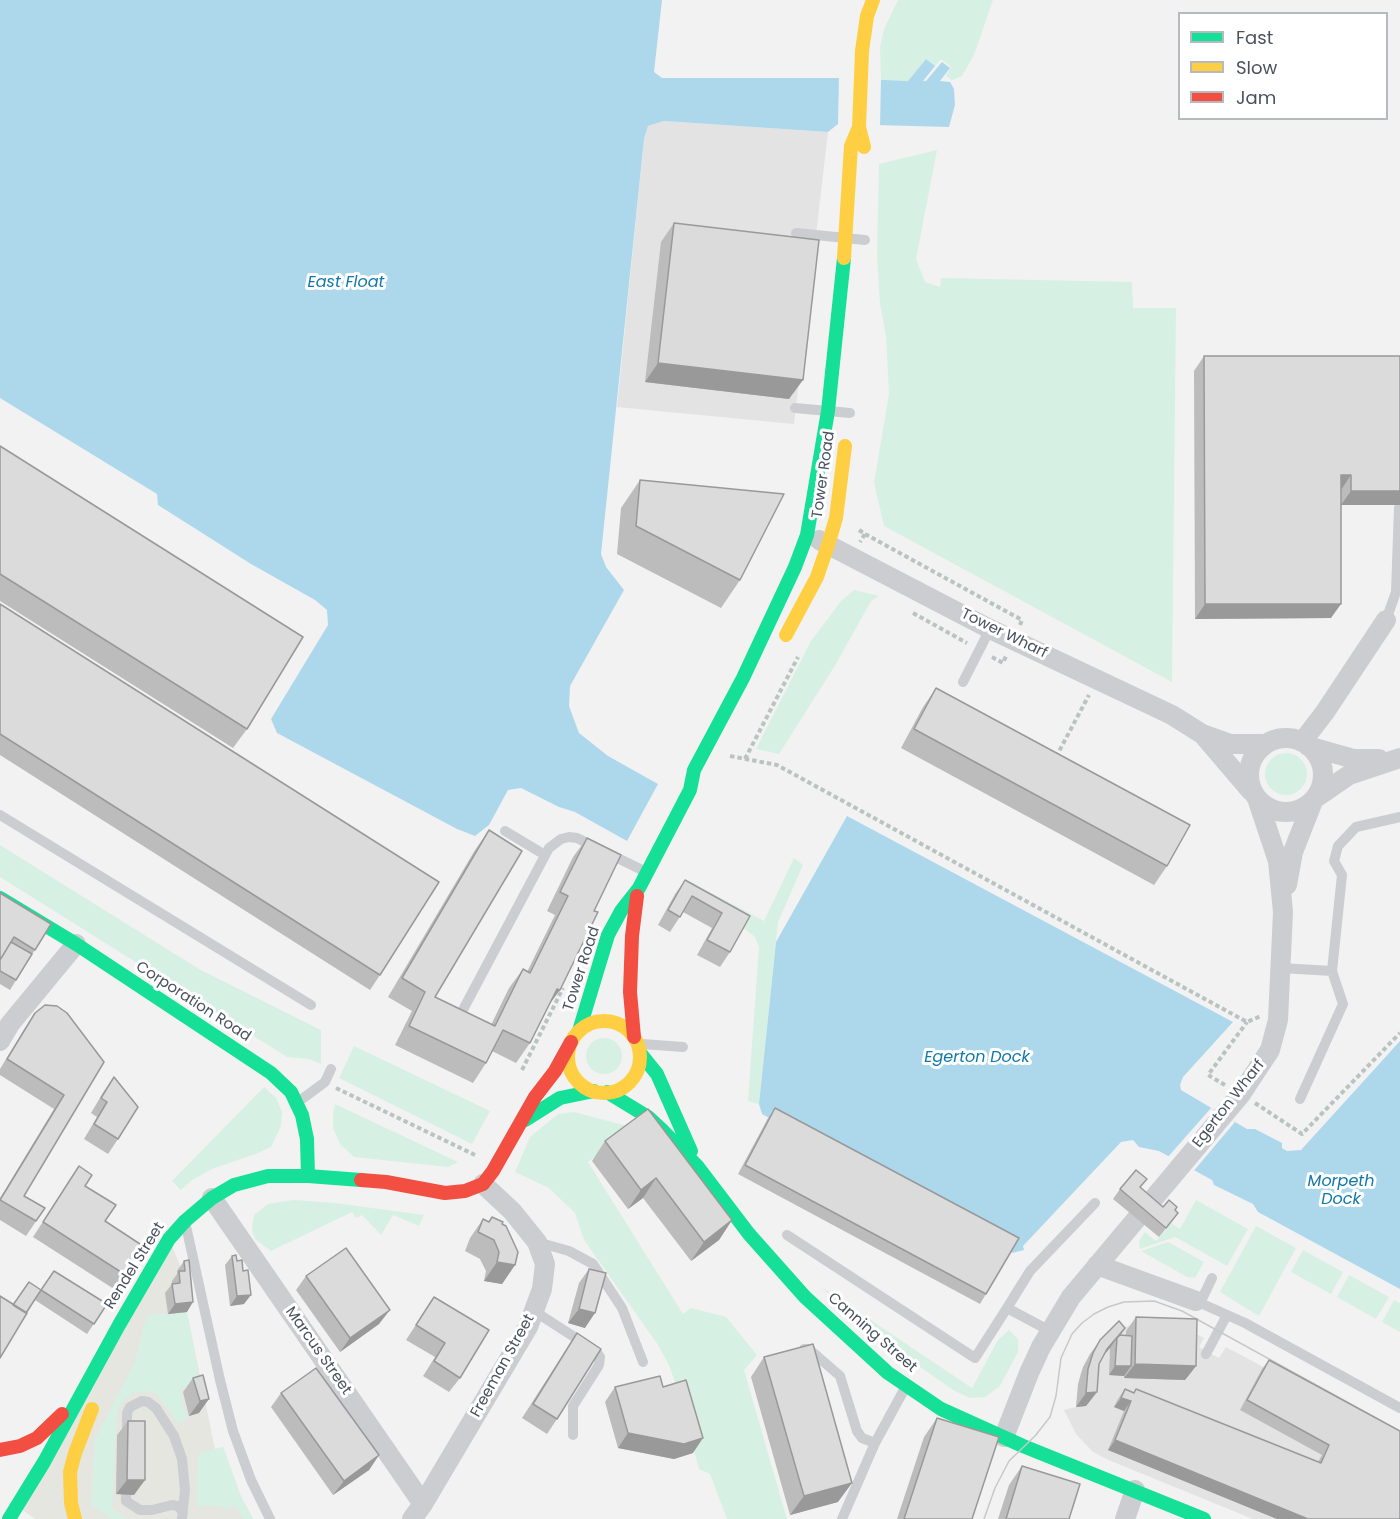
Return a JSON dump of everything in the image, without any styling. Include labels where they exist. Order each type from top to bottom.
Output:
[{"type":"main road","name":"Tower Road","points":[[866,162],[866,151],[859,127],[861,79],[863,34],[873,0]]},
{"type":"main road","name":"Tower Road","points":[[575,1037],[608,935],[621,911],[639,888],[690,790],[694,770],[743,678],[795,567],[807,535],[828,411],[846,239],[851,146],[859,127]]},
{"type":"main road","name":"Tower Road","points":[[779,647],[817,578],[828,545],[836,518],[849,418]]},
{"type":"main road","name":"Tower Road","points":[[690,790],[708,780],[721,754]]},
{"type":"main road","name":"Tower Road","points":[[637,1044],[630,992],[632,936],[639,888]]},
{"type":"main road","name":"Corporation Road","points":[[0,898],[76,944],[271,1073],[291,1092],[302,1115],[307,1139],[308,1176]]},
{"type":"main road","points":[[483,1184],[493,1171],[518,1126],[575,1037],[594,1022],[606,1021],[620,1024],[637,1044],[637,1071],[629,1083],[622,1088],[560,1098],[518,1126]]},
{"type":"main road","points":[[575,1037],[568,1054],[572,1072],[581,1084],[601,1092]]},
{"type":"main road","name":"Canning Street","points":[[637,1044],[657,1074],[698,1167]]},
{"type":"main road","name":"Canning Street","points":[[601,1092],[648,1117],[698,1167],[749,1234],[804,1297],[888,1373],[941,1409],[1204,1519]]},
{"type":"main road","name":"Rendel Street","points":[[9,1519],[18,1507],[170,1239],[185,1221],[212,1198],[234,1185],[268,1176],[308,1176],[386,1182],[445,1193],[465,1191],[483,1184]]},
{"type":"main road","points":[[111,1369],[137,1294]]},
{"type":"main road","points":[[0,1450],[20,1446],[37,1438],[55,1423],[84,1388]]},
{"type":"main road","points":[[75,1519],[71,1503],[70,1472],[85,1423],[96,1401]]},
{"type":"street","name":"Tower Wharf","points":[[807,535],[990,629],[1098,678],[1172,715],[1202,734],[1230,744],[1266,744]]},
{"type":"street","points":[[1305,744],[1386,620]]},
{"type":"street","name":"Tower Wharf","points":[[1202,734],[1255,796]]},
{"type":"street","points":[[1281,738],[1296,739],[1354,759],[1398,758],[1349,774],[1302,809],[1289,812],[1275,811],[1265,807],[1255,796],[1249,778],[1250,764],[1256,753],[1266,744],[1281,738]]},
{"type":"street","points":[[1305,744],[1316,754],[1323,770],[1323,778],[1315,799]]},
{"type":"street","name":"Egerton Wharf","points":[[1255,796],[1278,861],[1283,912]]},
{"type":"street","name":"Egerton Wharf","points":[[1004,1437],[1029,1373],[1050,1331],[1071,1297],[1241,1094],[1270,1050],[1279,1009],[1283,912],[1293,852],[1315,799]]},
{"type":"street","points":[[0,1041],[10,1024],[76,944]]},
{"type":"street","name":"Freeman Street","points":[[418,1512],[528,1327],[543,1288],[545,1264],[537,1242],[512,1211],[483,1184]]},
{"type":"street","name":"Marcus Street","points":[[212,1198],[418,1512]]},
{"type":"street","points":[[1097,1265],[1198,1302]]},
{"type":"street","points":[[1125,1519],[1135,1490]]},
{"type":"lane","points":[[796,233],[865,240]]},
{"type":"lane","points":[[795,408],[828,411],[849,418]]},
{"type":"lane","points":[[1386,620],[1396,592],[1399,508]]},
{"type":"lane","points":[[963,682],[990,629]]},
{"type":"lane","points":[[0,815],[311,1005]]},
{"type":"lane","points":[[1300,1099],[1343,1004],[1332,971],[1342,875],[1334,861],[1338,846],[1356,827],[1400,817]]},
{"type":"lane","points":[[505,831],[545,855]]},
{"type":"lane","points":[[456,1023],[545,855],[549,848],[561,838],[577,838],[647,873]]},
{"type":"lane","points":[[1281,968],[1332,971]]},
{"type":"lane","points":[[637,1044],[683,1047]]},
{"type":"lane","points":[[297,1104],[325,1082],[332,1069]]},
{"type":"lane","points":[[787,1235],[975,1358],[1030,1271],[1095,1203]]},
{"type":"lane","points":[[185,1221],[219,1380],[233,1431],[251,1480],[270,1519]]},
{"type":"lane","points":[[537,1242],[569,1251],[593,1264],[622,1308],[643,1362]]},
{"type":"lane","points":[[1212,1278],[1198,1302],[1227,1315],[1400,1408]]},
{"type":"lane","points":[[1007,1308],[1050,1331]]},
{"type":"lane","points":[[534,1311],[596,1351],[600,1357],[599,1365],[573,1406],[573,1435]]},
{"type":"lane","points":[[1206,1354],[1227,1315]]},
{"type":"lane","points":[[789,1353],[798,1348],[809,1349],[836,1371],[840,1376],[857,1431],[862,1438],[875,1443]]},
{"type":"lane","points":[[842,1519],[875,1443],[906,1385]]},
{"type":"lane","points":[[126,1435],[127,1413],[130,1407],[142,1401],[156,1407],[174,1437],[182,1458],[184,1490],[182,1516]]},
{"type":"lane","points":[[126,1495],[126,1501],[140,1510],[152,1510],[172,1504],[178,1506],[182,1516]]},
{"type":"path","points":[[865,534],[1022,620],[1014,640]]},
{"type":"path","points":[[1052,766],[1098,678]]},
{"type":"path","points":[[721,754],[777,765],[1247,1022]]},
{"type":"path","points":[[521,1072],[566,983]]},
{"type":"path","points":[[1279,1009],[1247,1022],[1208,1075],[1302,1134],[1400,1033]]},
{"type":"path","points":[[325,1082],[478,1157]]},
{"type":"shaded area","points":[[664,121],[828,132],[794,424],[617,407],[644,139],[648,126]]},
{"type":"shaded area","points":[[169,1239],[182,1270],[187,1312],[215,1449],[223,1447],[240,1494],[253,1519],[35,1519],[18,1507]]},
{"type":"shaded area","points":[[1138,1323],[1183,1327],[1204,1338],[1199,1347],[1219,1358],[1226,1347],[1339,1407],[1400,1519],[1253,1519],[1106,1459],[1092,1451],[1076,1434],[1064,1410],[1076,1407],[1080,1375],[1090,1354],[1119,1329]]},
{"type":"green space","points":[[898,0],[993,0],[974,55],[962,76],[952,80],[946,76],[951,67],[941,59],[935,66],[926,59],[908,81],[881,80],[880,47],[884,29]]},
{"type":"green space","points":[[937,150],[916,259],[925,282],[940,287],[941,278],[1132,282],[1133,308],[1176,308],[1172,682],[884,526],[874,483],[889,394],[886,336],[880,304],[877,255],[879,164]]},
{"type":"green space","points":[[854,590],[879,596],[871,601],[836,664],[779,754],[756,749],[811,641],[841,601]]},
{"type":"green space","points":[[1286,753],[1294,754],[1301,759],[1306,766],[1306,782],[1301,789],[1294,794],[1286,795],[1278,794],[1271,789],[1266,782],[1265,774],[1266,766],[1271,759],[1278,754]]},
{"type":"green space","points":[[0,845],[199,969],[321,1030],[321,1064],[309,1059],[287,1057],[0,877]]},
{"type":"green space","points":[[794,858],[803,865],[778,922],[759,1104],[748,1101],[759,947],[755,937],[745,929],[685,892],[691,882],[764,921]]},
{"type":"green space","points":[[604,1038],[617,1043],[622,1056],[617,1069],[604,1074],[591,1069],[586,1056],[591,1043]]},
{"type":"green space","points":[[354,1046],[490,1111],[472,1144],[339,1078]]},
{"type":"green space","points":[[264,1087],[276,1098],[282,1112],[281,1126],[271,1147],[212,1169],[192,1180],[181,1190],[172,1181]]},
{"type":"green space","points":[[335,1104],[458,1162],[448,1167],[354,1157],[340,1144],[333,1128]]},
{"type":"green space","points":[[574,1112],[635,1128],[588,1162],[683,1314],[691,1308],[726,1317],[757,1355],[744,1370],[787,1519],[727,1519],[710,1474],[699,1469],[676,1385],[669,1365],[658,1345],[584,1240],[575,1213],[549,1188],[515,1172],[530,1137],[558,1114]]},
{"type":"green space","points":[[293,1200],[424,1215],[419,1226],[393,1215],[381,1235],[362,1215],[356,1218],[352,1212],[271,1251],[256,1240],[253,1234],[254,1215],[268,1204]]},
{"type":"green space","points":[[1196,1200],[1248,1229],[1227,1266],[1175,1237],[1140,1249],[1139,1241],[1145,1232],[1156,1241],[1171,1223],[1180,1229]]},
{"type":"green space","points":[[1256,1226],[1296,1248],[1259,1316],[1220,1292]]},
{"type":"green space","points":[[1168,1242],[1204,1262],[1195,1278],[1187,1277],[1141,1251]]},
{"type":"green space","points":[[1303,1250],[1343,1272],[1331,1294],[1291,1272]]},
{"type":"green space","points":[[1349,1275],[1389,1297],[1376,1319],[1337,1297]]},
{"type":"green space","points":[[820,1286],[972,1388],[998,1340],[1009,1330],[1018,1339],[1018,1352],[1000,1386],[985,1397],[970,1398],[953,1390],[869,1331]]},
{"type":"green space","points":[[1394,1300],[1400,1303],[1400,1332],[1382,1322]]},
{"type":"green space","points":[[187,1312],[201,1385],[180,1389],[187,1420],[178,1423],[157,1394],[149,1391],[134,1392],[122,1402],[117,1412],[112,1509],[127,1519],[112,1519],[91,1505],[95,1439],[135,1362],[147,1315]]},
{"type":"green space","points":[[223,1447],[240,1494],[253,1519],[243,1519],[234,1504],[230,1510],[219,1506],[197,1506],[198,1454]]},
{"type":"water","name":"East Float","points":[[0,0],[662,0],[654,72],[662,78],[839,78],[908,81],[926,59],[935,66],[923,81],[926,81],[942,62],[950,68],[940,81],[950,82],[954,89],[955,105],[949,127],[838,124],[828,132],[664,121],[648,126],[644,139],[601,554],[606,567],[624,590],[570,686],[569,706],[579,733],[608,756],[658,784],[627,841],[575,812],[559,807],[521,788],[508,790],[489,825],[475,836],[457,829],[277,733],[271,719],[328,625],[327,610],[315,600],[251,564],[158,505],[157,494],[0,398]]},
{"type":"water","name":"Egerton Dock","points":[[847,816],[1233,1022],[1183,1077],[1181,1090],[1247,1129],[1255,1129],[1282,1143],[1282,1148],[1287,1151],[1301,1150],[1400,1041],[1400,1289],[1258,1212],[1253,1204],[1214,1185],[1212,1180],[1159,1151],[1139,1147],[1133,1140],[1121,1142],[1023,1246],[1024,1250],[1012,1253],[1010,1249],[762,1114],[759,1104],[776,942]]},
{"type":"pier","points":[[839,75],[881,77],[880,127],[838,126]]},
{"type":"pier","points":[[1211,1108],[1235,1122],[1192,1173],[1167,1158]]},
{"type":"building","points":[[674,223],[819,240],[803,380],[658,363]]},
{"type":"building","points":[[1204,356],[1400,356],[1400,491],[1351,491],[1351,475],[1341,475],[1341,604],[1205,604]]},
{"type":"building","points":[[0,446],[303,637],[247,729],[0,574]]},
{"type":"building","points":[[640,480],[784,494],[740,580],[636,526]]},
{"type":"building","points":[[0,604],[439,882],[380,975],[0,734]]},
{"type":"building","points":[[936,688],[1190,825],[1167,866],[914,729]]},
{"type":"building","points":[[489,830],[522,851],[435,997],[495,1026],[523,969],[530,973],[568,896],[560,892],[587,838],[621,855],[594,911],[598,912],[560,990],[557,989],[530,1043],[503,1030],[486,1063],[409,1026],[425,992],[402,978]]},
{"type":"building","points":[[685,880],[750,916],[730,952],[707,940],[722,913],[692,896],[680,917],[668,910]]},
{"type":"building","points":[[0,893],[51,924],[35,950],[14,937],[0,960]]},
{"type":"building","points":[[11,942],[32,954],[16,980],[0,971],[0,960]]},
{"type":"building","points":[[45,1005],[57,1006],[67,1013],[104,1062],[24,1196],[45,1208],[36,1221],[0,1200],[64,1095],[7,1059],[35,1013]]},
{"type":"building","points":[[114,1077],[138,1107],[118,1139],[94,1124],[107,1102],[101,1098]]},
{"type":"building","points":[[775,1108],[1019,1238],[986,1294],[745,1165]]},
{"type":"building","points":[[648,1109],[732,1220],[704,1242],[656,1178],[641,1190],[605,1141]]},
{"type":"building","points":[[79,1166],[92,1175],[85,1186],[116,1205],[105,1221],[143,1246],[124,1274],[43,1222]]},
{"type":"building","points":[[1136,1170],[1147,1179],[1140,1187],[1163,1207],[1169,1200],[1177,1207],[1175,1210],[1178,1213],[1166,1228],[1120,1189]]},
{"type":"building","points":[[492,1217],[506,1226],[518,1252],[515,1265],[497,1262],[499,1252],[494,1240],[478,1232],[483,1219],[489,1222]]},
{"type":"building","points":[[346,1248],[390,1310],[350,1338],[306,1276]]},
{"type":"building","points":[[236,1255],[237,1261],[242,1260],[243,1271],[248,1270],[251,1295],[237,1296],[232,1256]]},
{"type":"building","points":[[189,1260],[193,1302],[175,1304],[172,1284],[180,1283],[179,1271],[185,1271],[184,1261]]},
{"type":"building","points":[[589,1269],[606,1273],[595,1313],[579,1309]]},
{"type":"building","points":[[54,1271],[107,1304],[94,1324],[41,1290]]},
{"type":"building","points":[[29,1282],[41,1290],[26,1313],[13,1305]]},
{"type":"building","points":[[0,1296],[27,1313],[0,1358]]},
{"type":"building","points":[[434,1297],[489,1330],[460,1378],[434,1361],[445,1343],[416,1325]]},
{"type":"building","points":[[1136,1317],[1197,1319],[1196,1366],[1135,1364]]},
{"type":"building","points":[[1119,1321],[1125,1328],[1107,1349],[1099,1364],[1097,1392],[1086,1393],[1088,1369],[1093,1353],[1100,1340]]},
{"type":"building","points":[[577,1333],[601,1349],[557,1419],[533,1404]]},
{"type":"building","points":[[1120,1335],[1132,1336],[1131,1366],[1115,1366],[1117,1338]]},
{"type":"building","points":[[813,1344],[852,1483],[804,1496],[764,1357]]},
{"type":"building","points":[[1269,1360],[1400,1431],[1400,1519],[1308,1519],[1115,1440],[1131,1401],[1121,1398],[1125,1389],[1134,1393],[1136,1389],[1321,1463],[1329,1445],[1247,1400]]},
{"type":"building","points":[[316,1368],[379,1455],[344,1481],[281,1393]]},
{"type":"building","points":[[203,1375],[209,1399],[200,1401],[193,1378]]},
{"type":"building","points":[[660,1376],[663,1387],[686,1380],[703,1438],[684,1444],[628,1433],[615,1387]]},
{"type":"building","points":[[937,1418],[999,1437],[972,1519],[904,1519]]},
{"type":"building","points":[[128,1421],[145,1421],[145,1480],[127,1480]]},
{"type":"building","points":[[1022,1466],[1080,1484],[1069,1519],[1006,1519]]},
{"type":"tram line","points":[[984,1519],[995,1488],[1009,1461],[1035,1436],[1050,1417],[1056,1396],[1061,1358],[1072,1334],[1094,1314],[1124,1302],[1154,1301],[1182,1311],[1400,1431]]},
{"type":"traffic: fast","points":[[579,1031],[608,935],[621,911],[639,888],[690,790],[694,770],[743,678],[795,567],[807,535],[828,411],[844,258]]},
{"type":"traffic: fast","points":[[0,898],[76,944],[271,1073],[291,1092],[302,1115],[307,1139],[308,1176]]},
{"type":"traffic: fast","points":[[640,1053],[657,1074],[691,1151]]},
{"type":"traffic: fast","points":[[525,1120],[560,1098],[594,1091]]},
{"type":"traffic: fast","points":[[607,1092],[648,1117],[662,1130],[698,1167],[749,1234],[805,1297],[888,1373],[941,1409],[1023,1446],[1204,1519]]},
{"type":"traffic: fast","points":[[9,1519],[44,1462],[169,1239],[185,1221],[212,1198],[234,1185],[268,1176],[361,1180]]},
{"type":"traffic: slow","points":[[864,147],[859,127],[862,51],[867,16],[873,0]]},
{"type":"traffic: slow","points":[[844,258],[851,146],[859,127]]},
{"type":"traffic: slow","points":[[786,635],[817,577],[828,545],[836,518],[845,446]]},
{"type":"traffic: slow","points":[[604,1021],[624,1027],[634,1037],[640,1057],[634,1077],[624,1087],[604,1093],[584,1087],[574,1077],[568,1057],[574,1037],[584,1027],[604,1021]]},
{"type":"traffic: slow","points":[[75,1519],[71,1503],[70,1472],[92,1409]]},
{"type":"traffic: jam","points":[[634,1037],[630,992],[632,936],[637,896]]},
{"type":"traffic: jam","points":[[361,1180],[386,1182],[445,1193],[465,1191],[483,1184],[571,1042]]},
{"type":"traffic: jam","points":[[0,1450],[20,1446],[37,1438],[62,1414]]},
{"type":"water label","name":"Morpeth Dock","points":[[1341,1191]]}]
